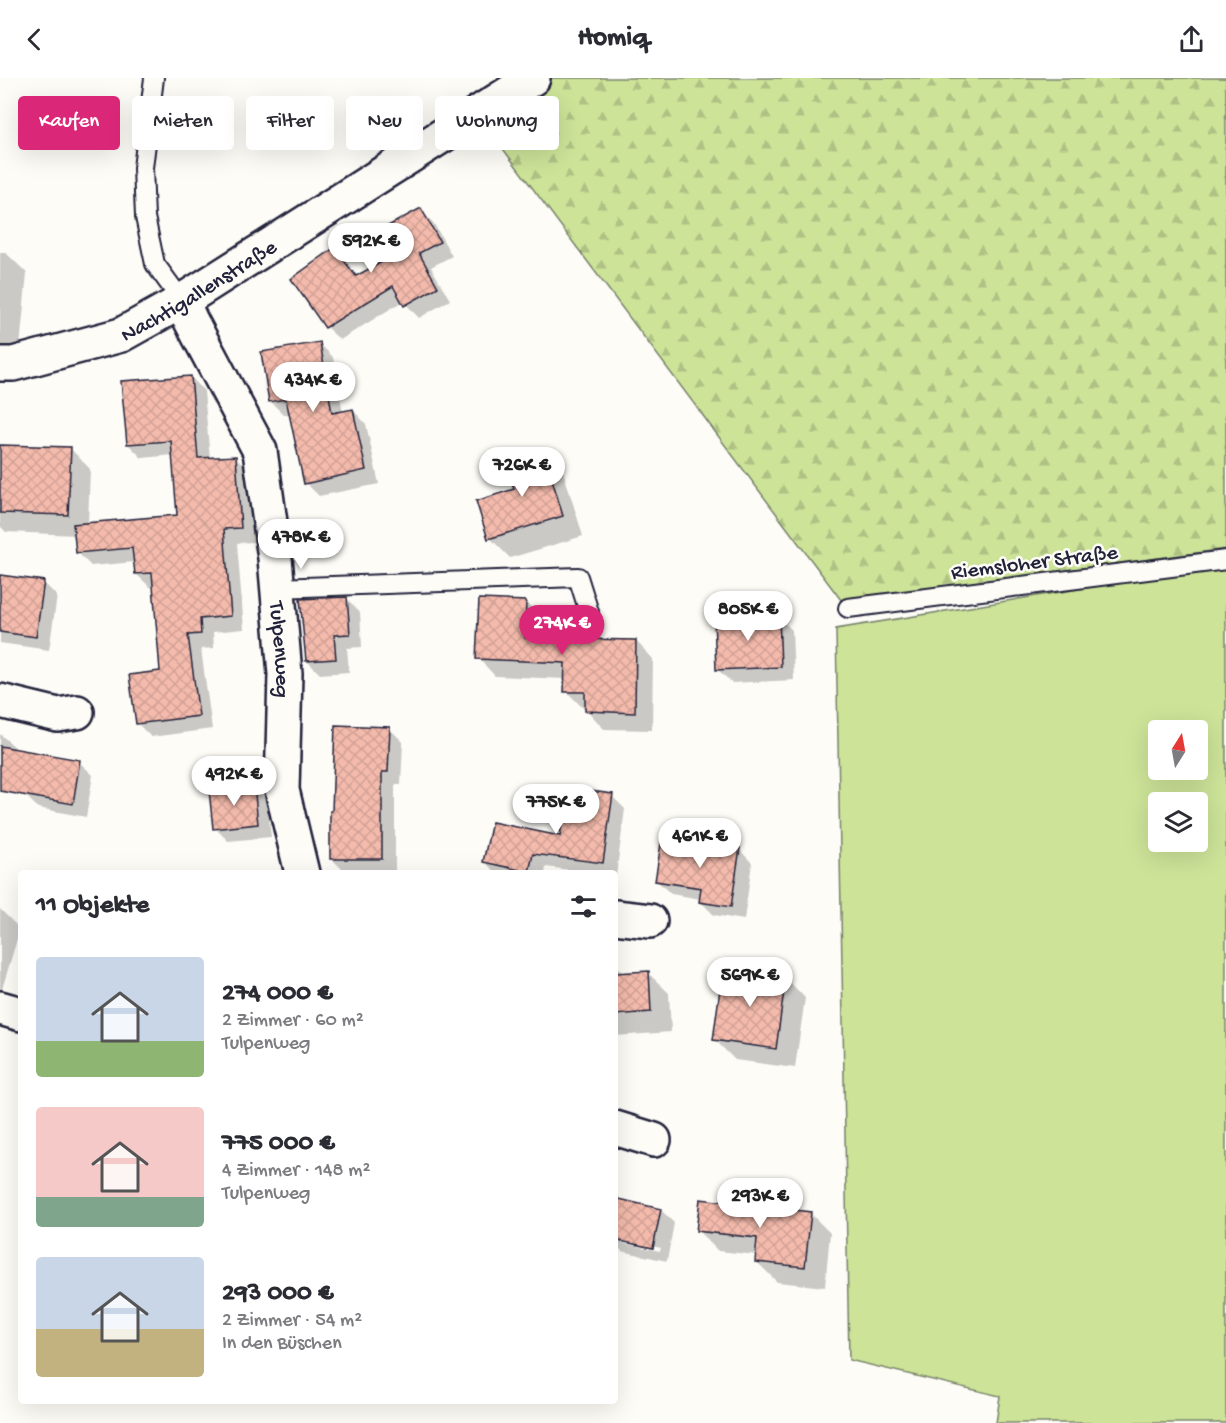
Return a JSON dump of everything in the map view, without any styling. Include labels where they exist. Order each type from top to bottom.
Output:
[{"type":"street","name":"Nachtigallenstraße","points":[[0,364],[13,364],[121,335],[182,301],[533,78]]},
{"type":"street","name":"Tulpenweg","points":[[182,301],[260,451],[278,588],[285,674],[282,790],[301,870]]},
{"type":"street","points":[[0,701],[58,715],[78,712]]},
{"type":"street","points":[[618,916],[650,921]]},
{"type":"street","points":[[0,1008],[18,1013]]},
{"type":"street","points":[[618,1129],[654,1140]]},
{"type":"lane","points":[[154,78],[143,168],[145,217],[155,264],[182,301]]},
{"type":"lane","name":"Riemsloher Straße","points":[[849,608],[1226,560]]},
{"type":"lane","points":[[278,588],[578,577],[589,612]]},
{"type":"green space","points":[[547,78],[1226,78],[1226,549],[841,600],[504,150],[559,150],[559,96],[517,96]]},
{"type":"green space","points":[[1226,565],[1226,1423],[996,1423],[1000,1396],[849,1360],[836,629]]},
{"type":"building","points":[[421,208],[440,242],[419,253],[438,287],[404,306],[393,286],[325,328],[291,279],[334,248],[356,276],[402,251],[388,226]]},
{"type":"building","points":[[320,342],[332,413],[353,409],[366,470],[304,484],[286,399],[269,402],[261,352]]},
{"type":"building","points":[[191,376],[198,458],[236,456],[241,528],[224,529],[231,616],[200,619],[201,634],[188,635],[199,716],[136,724],[129,675],[160,671],[152,573],[135,574],[132,548],[76,553],[73,524],[177,515],[171,441],[127,444],[121,381]]},
{"type":"building","points":[[0,445],[71,447],[68,515],[0,513]]},
{"type":"building","points":[[543,449],[563,516],[488,539],[476,501],[514,489],[505,461]]},
{"type":"building","points":[[0,575],[44,581],[36,637],[0,632]]},
{"type":"building","points":[[347,597],[350,634],[334,635],[336,659],[306,661],[300,599]]},
{"type":"building","points":[[479,599],[526,601],[525,638],[636,640],[635,713],[585,711],[585,692],[564,692],[565,663],[476,659]]},
{"type":"building","points":[[779,615],[781,667],[716,670],[714,618]]},
{"type":"building","points":[[335,725],[390,727],[388,772],[382,772],[382,859],[330,859]]},
{"type":"building","points":[[0,746],[80,760],[73,804],[0,791]]},
{"type":"building","points":[[254,785],[258,824],[213,829],[209,790]]},
{"type":"building","points":[[567,788],[613,794],[603,863],[533,854],[529,870],[483,862],[492,822],[560,836]]},
{"type":"building","points":[[662,837],[740,848],[731,907],[699,902],[701,888],[655,881]]},
{"type":"building","points":[[723,967],[786,976],[776,1049],[713,1040]]},
{"type":"building","points":[[649,971],[651,1012],[618,1015],[618,973]]},
{"type":"building","points":[[618,1199],[661,1209],[653,1248],[618,1241]]},
{"type":"building","points":[[700,1199],[811,1212],[805,1267],[755,1262],[757,1238],[696,1231]]}]
